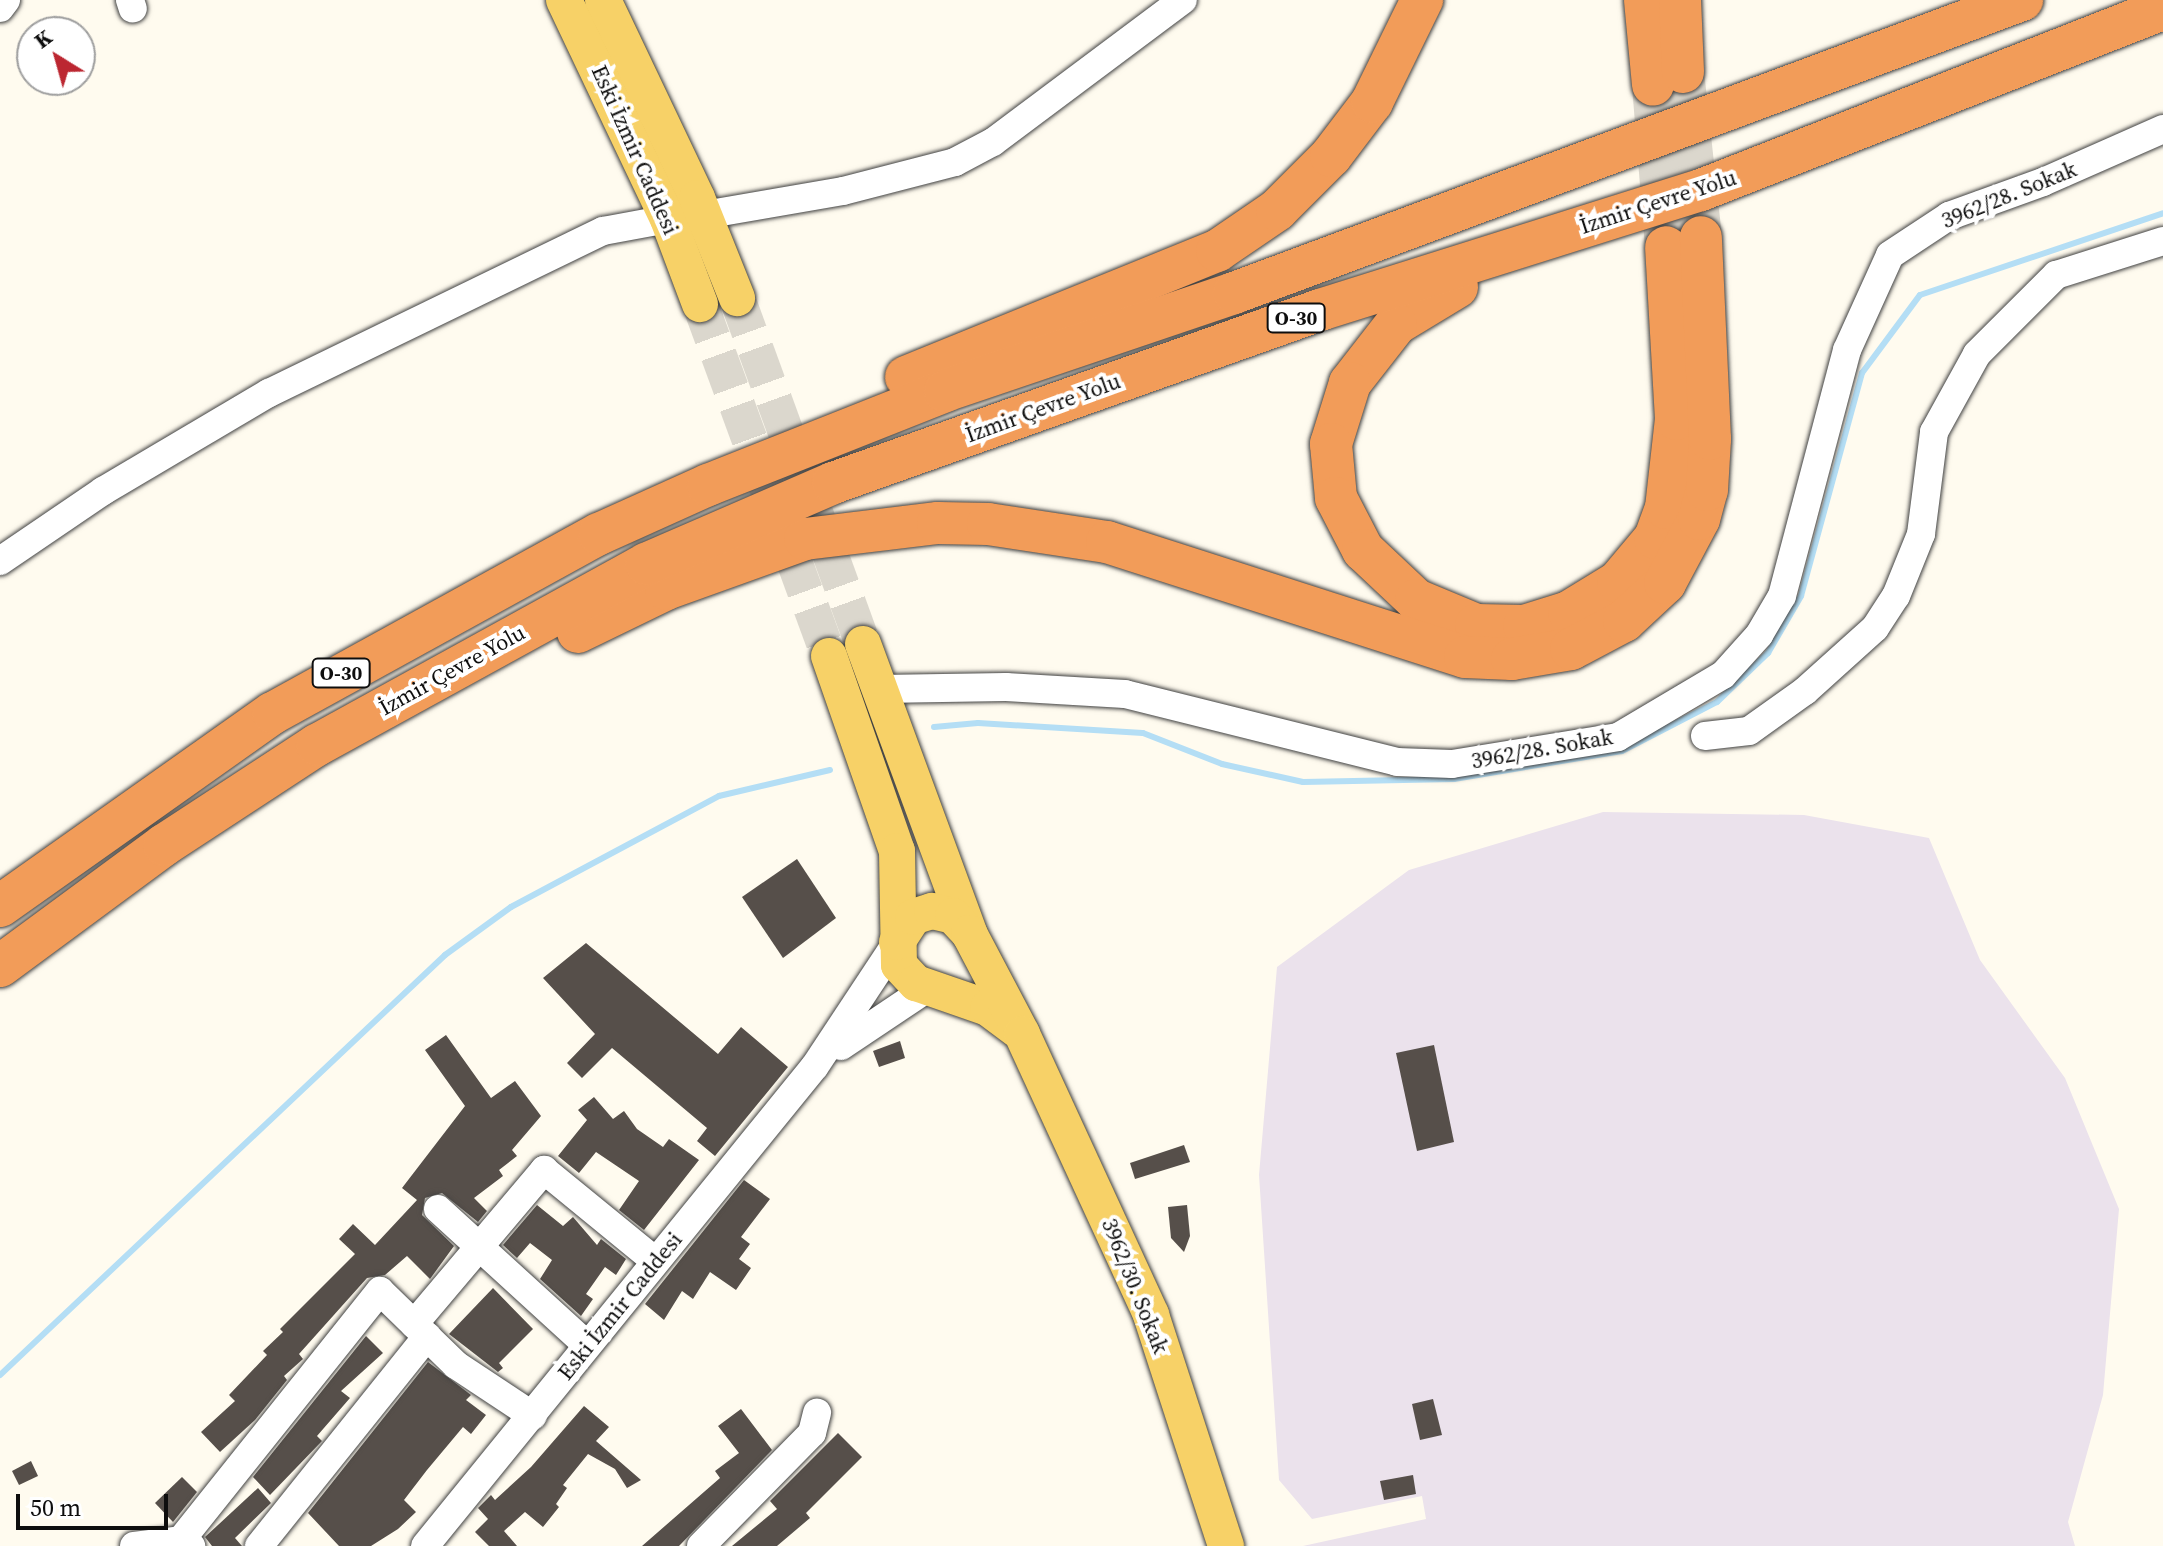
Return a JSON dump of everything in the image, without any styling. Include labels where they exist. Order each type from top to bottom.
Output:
[{"type":"highway","points":[[708,485],[908,376],[1217,251],[1265,219],[1331,156],[1372,102],[1422,0]]},
{"type":"highway","points":[[1645,0],[1668,79],[1680,0]]},
{"type":"highway","name":"O-30","points":[[0,906],[273,713],[586,541],[708,485],[945,391],[1234,293],[2022,0]]},
{"type":"highway","name":"İzmir Çevre Yolu","points":[[0,966],[215,811],[317,745],[646,564],[833,483],[1320,310],[1701,190],[2163,9]]},
{"type":"highway","points":[[448,673],[509,664],[666,589],[791,544],[837,532],[938,523],[1001,526],[1107,542],[1465,657],[1512,659],[1571,649],[1624,621],[1657,591],[1679,563],[1699,519],[1707,490],[1710,439],[1684,242],[1674,461],[1666,508],[1639,562],[1618,582],[1569,612],[1524,626],[1476,625],[1416,600],[1363,550],[1336,498],[1334,422],[1362,362],[1396,324],[1431,298],[1701,190]]},
{"type":"main road","name":"Eski İzmir Caddesi","points":[[564,0],[668,219],[700,304]]},
{"type":"main road","name":"Eski İzmir Caddesi","points":[[603,0],[704,215],[737,298]]},
{"type":"main road","name":"3962/30. Sokak","points":[[863,644],[969,933],[1022,1034],[1151,1315],[1226,1546]]},
{"type":"main road","points":[[829,656],[897,851],[901,875],[897,942],[906,975],[929,987],[988,1008],[1022,1034]]},
{"type":"main road","points":[[897,942],[913,917],[932,911],[953,916],[969,933],[972,958],[962,975],[947,985],[929,987]]},
{"type":"street","points":[[0,8],[6,0]]},
{"type":"street","points":[[704,215],[843,191],[955,162],[993,142],[1183,0]]},
{"type":"street","name":"3962/28. Sokak","points":[[880,689],[1006,687],[1125,694],[1397,762],[1452,764],[1618,737],[1723,675],[1759,635],[1782,596],[1847,350],[1890,255],[1949,216],[2043,182],[2163,129]]},
{"type":"street","points":[[0,561],[103,491],[269,393],[603,231],[668,219]]},
{"type":"street","points":[[1705,736],[1749,731],[1805,691],[1875,628],[1896,596],[1921,534],[1934,432],[1977,354],[2056,275],[2163,241]]},
{"type":"street","name":"Eski İzmir Caddesi","points":[[425,1546],[533,1416],[586,1344],[815,1066],[897,942]]},
{"type":"street","name":"Eski İzmir Caddesi","points":[[815,1066],[875,1019],[929,987]]},
{"type":"street","points":[[259,1546],[480,1246],[544,1170],[655,1261]]},
{"type":"street","points":[[438,1209],[586,1344]]},
{"type":"street","points":[[134,1546],[186,1543],[380,1291],[456,1365],[533,1416]]},
{"type":"street","points":[[701,1546],[812,1433],[817,1413]]},
{"type":"shaded area","points":[[1603,812],[1804,815],[1929,838],[1980,960],[2065,1078],[2119,1209],[2103,1395],[2068,1522],[2075,1546],[1303,1546],[1426,1519],[1422,1496],[1312,1519],[1279,1480],[1259,1175],[1277,967],[1409,870]]},
{"type":"building","points":[[797,859],[836,918],[783,958],[742,897]]},
{"type":"building","points":[[586,943],[718,1054],[741,1027],[788,1067],[715,1156],[697,1141],[707,1128],[612,1048],[582,1078],[567,1063],[595,1034],[543,978]]},
{"type":"building","points":[[446,1035],[491,1098],[515,1081],[541,1116],[512,1150],[517,1156],[499,1170],[503,1176],[474,1198],[487,1211],[478,1222],[442,1193],[425,1198],[422,1215],[454,1246],[430,1279],[407,1256],[385,1275],[367,1278],[299,1354],[303,1359],[284,1376],[287,1380],[255,1420],[220,1452],[201,1432],[235,1401],[229,1395],[267,1355],[263,1351],[283,1332],[280,1329],[355,1254],[339,1239],[353,1224],[375,1245],[417,1200],[402,1188],[465,1106],[425,1050]]},
{"type":"building","points":[[900,1041],[905,1058],[879,1067],[873,1051]]},
{"type":"building","points":[[1434,1045],[1454,1142],[1417,1151],[1396,1053]]},
{"type":"building","points":[[594,1097],[613,1119],[624,1111],[637,1129],[663,1147],[669,1139],[699,1160],[644,1230],[619,1210],[639,1181],[596,1152],[579,1173],[558,1156],[587,1120],[578,1110]]},
{"type":"building","points":[[1184,1145],[1190,1162],[1135,1179],[1130,1163]]},
{"type":"building","points":[[744,1180],[770,1199],[741,1237],[750,1244],[739,1259],[751,1268],[736,1290],[710,1272],[693,1299],[682,1291],[664,1320],[645,1304]]},
{"type":"building","points":[[537,1205],[563,1226],[573,1217],[597,1245],[601,1239],[626,1259],[616,1275],[605,1267],[586,1294],[593,1299],[581,1316],[540,1279],[552,1260],[530,1243],[517,1258],[503,1245]]},
{"type":"building","points":[[1187,1205],[1190,1236],[1184,1252],[1171,1238],[1168,1207]]},
{"type":"building","points":[[493,1288],[533,1329],[499,1363],[503,1368],[498,1372],[449,1334]]},
{"type":"building","points":[[366,1336],[383,1353],[341,1391],[350,1398],[317,1436],[322,1441],[270,1495],[253,1477]]},
{"type":"building","points":[[428,1362],[471,1395],[466,1400],[486,1415],[471,1434],[463,1427],[427,1470],[404,1500],[416,1512],[398,1529],[371,1546],[339,1546],[308,1513]]},
{"type":"building","points":[[1433,1399],[1442,1435],[1420,1440],[1412,1404]]},
{"type":"building","points":[[584,1406],[609,1427],[596,1441],[641,1480],[627,1488],[615,1469],[588,1454],[563,1485],[567,1488],[556,1504],[559,1507],[543,1527],[525,1512],[504,1531],[517,1546],[489,1546],[475,1532],[488,1519],[478,1508],[491,1495],[495,1500],[531,1467]]},
{"type":"building","points":[[741,1409],[772,1450],[679,1546],[642,1546],[720,1478],[715,1471],[739,1453],[718,1426]]},
{"type":"building","points":[[838,1433],[862,1457],[806,1513],[810,1518],[777,1546],[732,1546],[777,1509],[770,1501]]},
{"type":"building","points":[[31,1461],[38,1476],[19,1485],[12,1471]]},
{"type":"building","points":[[1413,1475],[1416,1494],[1384,1500],[1380,1481]]},
{"type":"building","points":[[182,1477],[197,1492],[173,1522],[155,1503]]},
{"type":"building","points":[[258,1488],[271,1503],[235,1538],[242,1546],[212,1546],[205,1537]]},
{"type":"waterway","points":[[934,727],[978,723],[1143,733],[1222,764],[1303,782],[1454,779],[1622,751],[1717,702],[1768,653],[1801,596],[1862,373],[1920,295],[2163,213]]},
{"type":"waterway","points":[[0,1375],[445,955],[511,907],[719,796],[830,770]]},
{"type":"tunnel","points":[[1683,72],[1701,237]]},
{"type":"tunnel","points":[[1653,85],[1666,247]]},
{"type":"tunnel","points":[[737,298],[863,644]]},
{"type":"tunnel","points":[[700,304],[829,656]]}]
